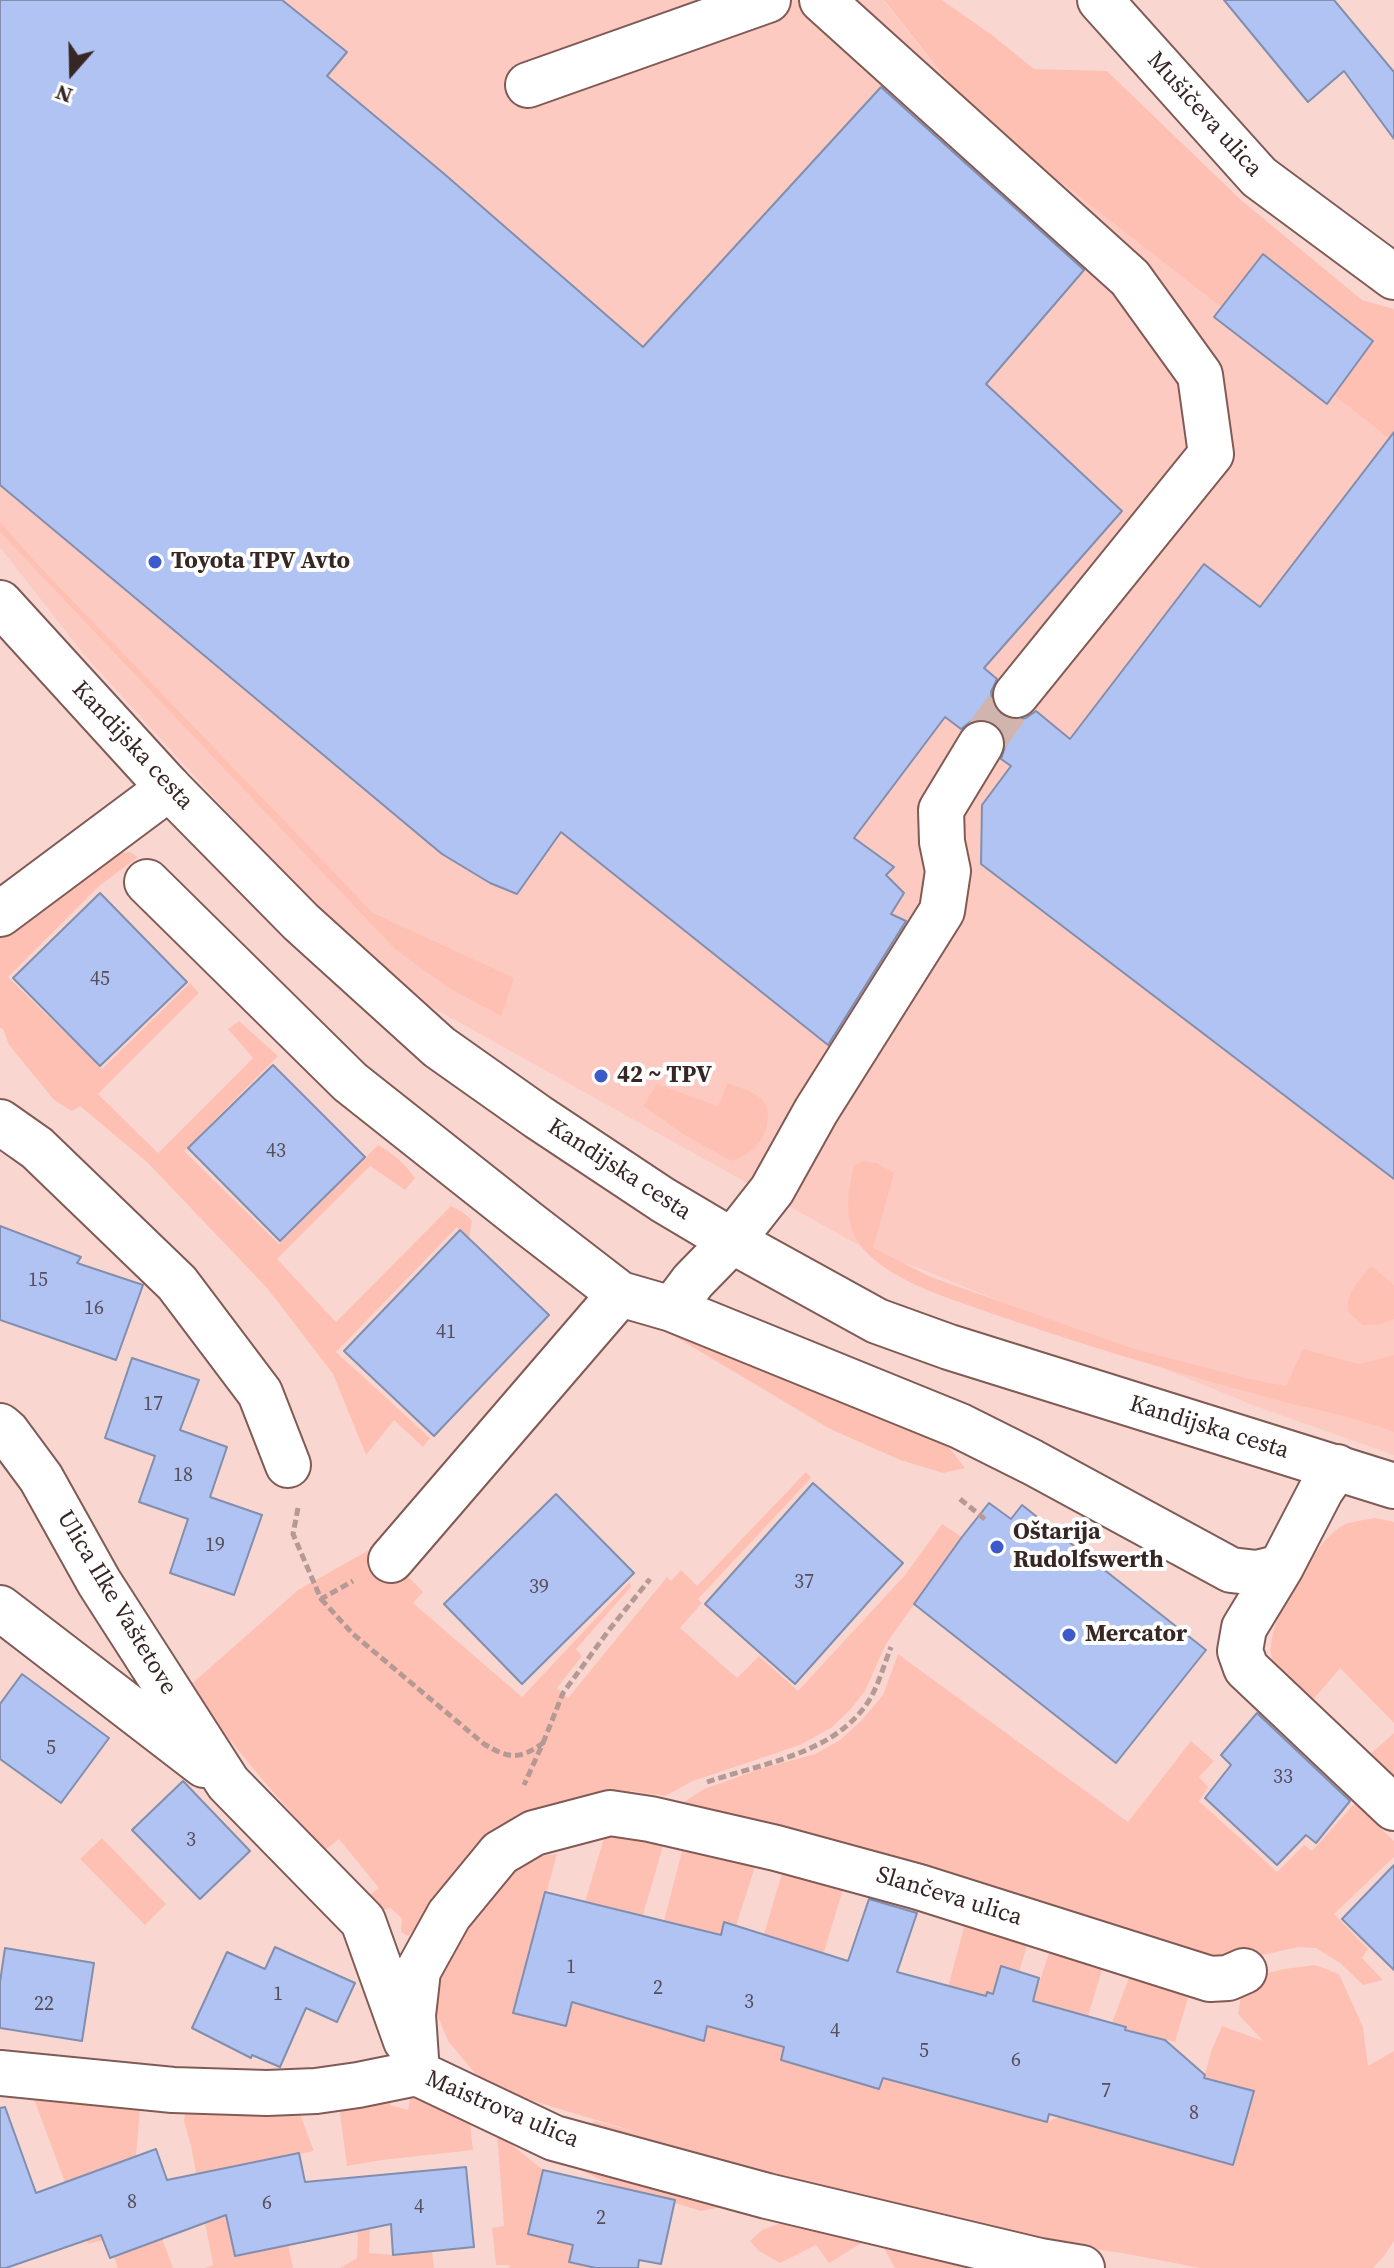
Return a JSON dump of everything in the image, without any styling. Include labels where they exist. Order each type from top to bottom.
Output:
[{"type":"street","points":[[528,85],[768,0]]},
{"type":"street","points":[[822,0],[1130,278],[1200,375],[1211,454],[1016,695]]},
{"type":"street","name":"Mušičeva ulica","points":[[1100,0],[1259,177],[1394,277]]},
{"type":"street","name":"Kandijska cesta","points":[[0,603],[169,788],[301,922],[439,1047],[663,1200],[877,1321],[964,1352],[1394,1486]]},
{"type":"street","points":[[672,1309],[772,1190],[816,1111],[942,911],[948,871],[942,842],[941,810],[981,744]]},
{"type":"street","points":[[0,914],[169,788]]},
{"type":"street","points":[[147,882],[350,1082],[620,1294],[672,1309],[960,1426],[1231,1570],[1257,1573],[1281,1567]]},
{"type":"street","points":[[0,1122],[37,1148],[177,1283],[260,1393],[288,1465]]},
{"type":"street","points":[[391,1560],[620,1294]]},
{"type":"street","name":"Ulica Ilke Vaštetove","points":[[0,1426],[41,1478],[99,1582],[228,1783]]},
{"type":"street","points":[[1337,1467],[1244,1628],[1240,1651],[1246,1668],[1394,1808]]},
{"type":"street","name":"Ulica Ilke Vaštetove","points":[[0,1608],[228,1783],[363,1921],[417,2073]]},
{"type":"street","name":"Slančeva ulica","points":[[417,2073],[413,2015],[418,1971],[449,1915],[500,1853],[534,1833],[610,1813],[776,1848],[919,1887],[1210,1979],[1228,1978],[1244,1971]]},
{"type":"street","name":"Maistrova ulica","points":[[0,2073],[173,2090],[267,2093],[316,2091],[417,2073],[554,2138],[1036,2265],[1082,2268]]},
{"type":"path","points":[[288,1465],[299,1499],[293,1534],[321,1599],[353,1634],[484,1744],[499,1753],[514,1757],[529,1753],[543,1743]]},
{"type":"path","points":[[960,1499],[986,1520]]},
{"type":"path","points":[[321,1599],[391,1560]]},
{"type":"path","points":[[500,1853],[501,1834],[563,1693],[650,1579]]},
{"type":"path","points":[[650,1819],[671,1800],[702,1784],[803,1752],[840,1732],[864,1708],[891,1647]]},
{"type":"shaded area","points":[[0,0],[883,0],[974,114],[1394,404],[1394,1455],[1255,1406],[916,1267],[871,1252],[376,976],[81,651],[0,547]]},
{"type":"shaded area","points":[[884,0],[942,0],[1034,69],[1107,71],[1241,200],[1362,300],[1394,309],[1394,442],[974,114]]},
{"type":"shaded area","points":[[0,522],[373,913],[514,978],[501,1016],[447,987],[395,949],[0,532]]},
{"type":"shaded area","points":[[130,852],[138,857],[99,886],[8,977],[102,1069],[190,983],[199,993],[98,1094],[158,1153],[253,1058],[228,1029],[239,1021],[278,1056],[184,1151],[279,1244],[378,1145],[403,1164],[415,1178],[405,1190],[370,1166],[277,1259],[336,1322],[451,1206],[472,1220],[469,1238],[457,1227],[336,1352],[430,1438],[423,1447],[394,1420],[366,1455],[333,1374],[267,1288],[148,1163],[80,1106],[72,1111],[54,1100],[9,1045],[0,1028],[0,927],[117,853]]},
{"type":"shaded area","points":[[728,1083],[758,1096],[768,1115],[759,1143],[747,1154],[732,1161],[686,1136],[643,1106],[657,1084],[718,1106]]},
{"type":"shaded area","points":[[863,1161],[877,1163],[894,1173],[873,1248],[931,1277],[1131,1348],[1245,1378],[1286,1386],[1303,1349],[1359,1364],[1394,1355],[1394,1432],[1094,1347],[960,1303],[902,1278],[869,1255],[858,1242],[850,1224],[850,1184],[854,1165]]},
{"type":"shaded area","points":[[1371,1266],[1394,1285],[1394,1319],[1381,1324],[1363,1325],[1348,1312],[1348,1305],[1354,1287]]},
{"type":"shaded area","points":[[659,1327],[937,1432],[965,1468],[943,1473],[900,1460],[830,1429]]},
{"type":"shaded area","points":[[806,1472],[811,1478],[698,1599],[702,1603],[680,1628],[737,1678],[759,1656],[798,1691],[905,1575],[942,1524],[962,1537],[886,1644],[865,1691],[850,1710],[831,1728],[800,1745],[693,1781],[665,1796],[631,1791],[613,1797],[559,1803],[509,1827],[479,1855],[408,1936],[401,1932],[402,1918],[390,1908],[382,1911],[374,1908],[366,1897],[379,1888],[339,1839],[325,1850],[187,1688],[298,1590],[378,1545],[423,1592],[413,1603],[522,1697],[630,1582],[631,1587],[576,1649],[582,1656],[557,1688],[568,1698],[667,1577],[671,1581],[681,1570],[697,1586]]},
{"type":"shaded area","points":[[1376,1518],[1394,1522],[1394,1723],[1340,1668],[1313,1700],[1276,1666],[1271,1648],[1281,1610],[1304,1569],[1329,1536],[1352,1522]]},
{"type":"shaded area","points":[[898,1654],[1128,1822],[1191,1741],[1214,1761],[1199,1777],[1208,1787],[1199,1801],[1277,1872],[1304,1845],[1312,1851],[1355,1803],[1394,1841],[1394,1857],[1334,1914],[1368,1949],[1362,1958],[1383,1980],[1363,1985],[1340,1963],[1316,1948],[1298,1947],[1246,1959],[1197,1957],[1099,1920],[953,1873],[678,1806],[704,1789],[815,1754],[840,1740],[883,1695]]},
{"type":"shaded area","points":[[1394,1733],[1394,1784],[1367,1757]]},
{"type":"shaded area","points":[[623,1837],[663,1846],[643,1915],[585,1902],[604,1838]]},
{"type":"shaded area","points":[[102,1838],[166,1904],[145,1925],[80,1859]]},
{"type":"shaded area","points":[[682,1851],[755,1867],[736,1926],[724,1923],[712,1966],[672,1954],[680,1925],[664,1921]]},
{"type":"shaded area","points":[[557,1854],[520,1989],[605,2012],[707,2026],[784,2047],[781,2060],[879,2089],[883,2078],[1047,2122],[1059,2117],[1233,2165],[1254,2092],[1204,2078],[1222,2026],[1263,2041],[1238,2014],[1244,1979],[1315,1965],[1339,1974],[1363,2027],[1368,2066],[1394,2051],[1394,2241],[1373,2268],[1200,2268],[1036,2241],[853,2199],[590,2127],[594,2121],[643,2134],[513,2095],[479,2078],[448,2041],[436,2012],[442,1976],[453,1948],[507,1870],[532,1857]]},
{"type":"shaded area","points":[[783,1870],[844,1886],[820,1965],[780,1940],[764,1934]]},
{"type":"shaded area","points":[[967,1916],[1030,1935],[1019,1972],[1001,1967],[993,1994],[987,1992],[978,2030],[948,1987]]},
{"type":"shaded area","points":[[1053,1941],[1106,1957],[1088,2016],[1032,2004]]},
{"type":"shaded area","points":[[1133,1967],[1191,1988],[1175,2042],[1162,2039],[1154,2066],[1112,2023]]},
{"type":"shaded area","points":[[29,2086],[141,2098],[136,2156],[79,2178],[103,2240],[88,2244]]},
{"type":"shaded area","points":[[394,2098],[390,2105],[408,2110],[410,2099],[433,2099],[469,2115],[473,2150],[347,2166],[339,2106]]},
{"type":"shaded area","points":[[298,2109],[314,2151],[217,2170],[235,2255],[288,2244],[293,2268],[205,2268],[213,2265],[184,2121],[185,2112]]},
{"type":"shaded area","points":[[497,2133],[543,2170],[529,2234],[573,2245],[570,2262],[596,2268],[510,2268],[509,2265],[496,2265],[492,2228],[504,2226]]},
{"type":"shaded area","points":[[577,2155],[726,2199],[722,2207],[701,2211],[675,2203],[675,2200],[615,2187],[572,2166]]},
{"type":"shaded area","points":[[352,2188],[366,2189],[369,2253],[393,2255],[432,2251],[434,2268],[340,2268],[357,2258],[358,2238]]},
{"type":"shaded area","points":[[794,2218],[870,2238],[829,2263],[816,2245],[780,2263],[759,2251],[750,2241],[762,2230]]},
{"type":"shaded area","points":[[162,2238],[173,2268],[118,2268],[114,2257]]},
{"type":"shaded area","points":[[878,2238],[957,2259],[971,2268],[895,2268]]},
{"type":"building","points":[[0,0],[282,0],[347,52],[327,76],[643,347],[881,87],[1084,270],[986,384],[1122,511],[984,668],[997,679],[991,692],[993,705],[1000,714],[1013,720],[1026,718],[1036,711],[1070,739],[1204,564],[1260,607],[1394,432],[1394,1179],[981,864],[982,805],[1011,766],[1001,759],[1006,744],[1002,731],[993,722],[981,719],[961,729],[945,717],[854,838],[894,867],[886,875],[904,893],[891,914],[906,921],[828,1045],[561,832],[517,894],[490,883],[442,854],[0,485]]},
{"type":"building","points":[[1224,0],[1334,0],[1394,72],[1394,139],[1344,71],[1308,102]]},
{"type":"building","points":[[1263,254],[1373,341],[1327,404],[1214,317]]},
{"type":"building","points":[[100,893],[187,982],[100,1066],[13,978]]},
{"type":"building","points":[[273,1065],[365,1157],[280,1241],[188,1148]]},
{"type":"building","points":[[0,1226],[81,1257],[77,1263],[143,1285],[116,1360],[0,1320]]},
{"type":"building","points":[[460,1230],[549,1315],[434,1436],[344,1351]]},
{"type":"building","points":[[132,1358],[199,1380],[180,1430],[227,1447],[210,1497],[262,1515],[234,1595],[170,1573],[188,1519],[139,1502],[155,1456],[105,1438]]},
{"type":"building","points":[[813,1483],[903,1563],[795,1684],[705,1604]]},
{"type":"building","points":[[556,1494],[634,1573],[522,1684],[444,1604]]},
{"type":"building","name":"Mercator","points":[[989,1503],[1011,1519],[1022,1505],[1206,1650],[1116,1763],[914,1604]]},
{"type":"building","points":[[22,1674],[109,1738],[61,1803],[0,1759],[0,1704]]},
{"type":"building","points":[[1257,1713],[1350,1801],[1316,1843],[1306,1835],[1277,1865],[1205,1798],[1231,1765],[1221,1755]]},
{"type":"building","points":[[183,1781],[250,1851],[200,1899],[132,1830]]},
{"type":"building","points":[[1394,1865],[1394,1970],[1342,1919]]},
{"type":"building","points":[[545,1892],[721,1935],[724,1922],[848,1961],[869,1899],[917,1913],[897,1972],[986,1996],[987,1992],[993,1994],[1001,1966],[1039,1978],[1033,2001],[1165,2040],[1205,2075],[1204,2078],[1254,2091],[1233,2165],[1049,2114],[1047,2122],[883,2078],[879,2089],[781,2060],[784,2047],[707,2026],[704,2041],[572,2002],[566,2026],[513,2013]]},
{"type":"building","points":[[275,1947],[355,1983],[337,2022],[306,2008],[280,2067],[252,2055],[251,2058],[192,2028],[227,1952],[265,1969]]},
{"type":"building","points":[[5,1948],[94,1963],[82,2041],[0,2028],[0,1982]]},
{"type":"building","points":[[5,2107],[36,2193],[156,2149],[167,2180],[299,2153],[305,2182],[466,2167],[474,2247],[393,2255],[391,2224],[235,2256],[226,2215],[110,2258],[101,2235],[0,2268],[0,2108]]},
{"type":"building","points":[[543,2170],[675,2200],[661,2264],[639,2260],[638,2268],[596,2268],[569,2262],[573,2245],[528,2234]]},
{"type":"tunnel","points":[[981,744],[1016,695]]},
{"type":"place","name":"Toyota TPV Avto","points":[[155,562]]},
{"type":"place","name":"42 ~ TPV","points":[[601,1076]]},
{"type":"place","name":"Oštarija Rudolfswerth","points":[[997,1547]]},
{"type":"place","name":"Mercator","points":[[1069,1635]]}]
